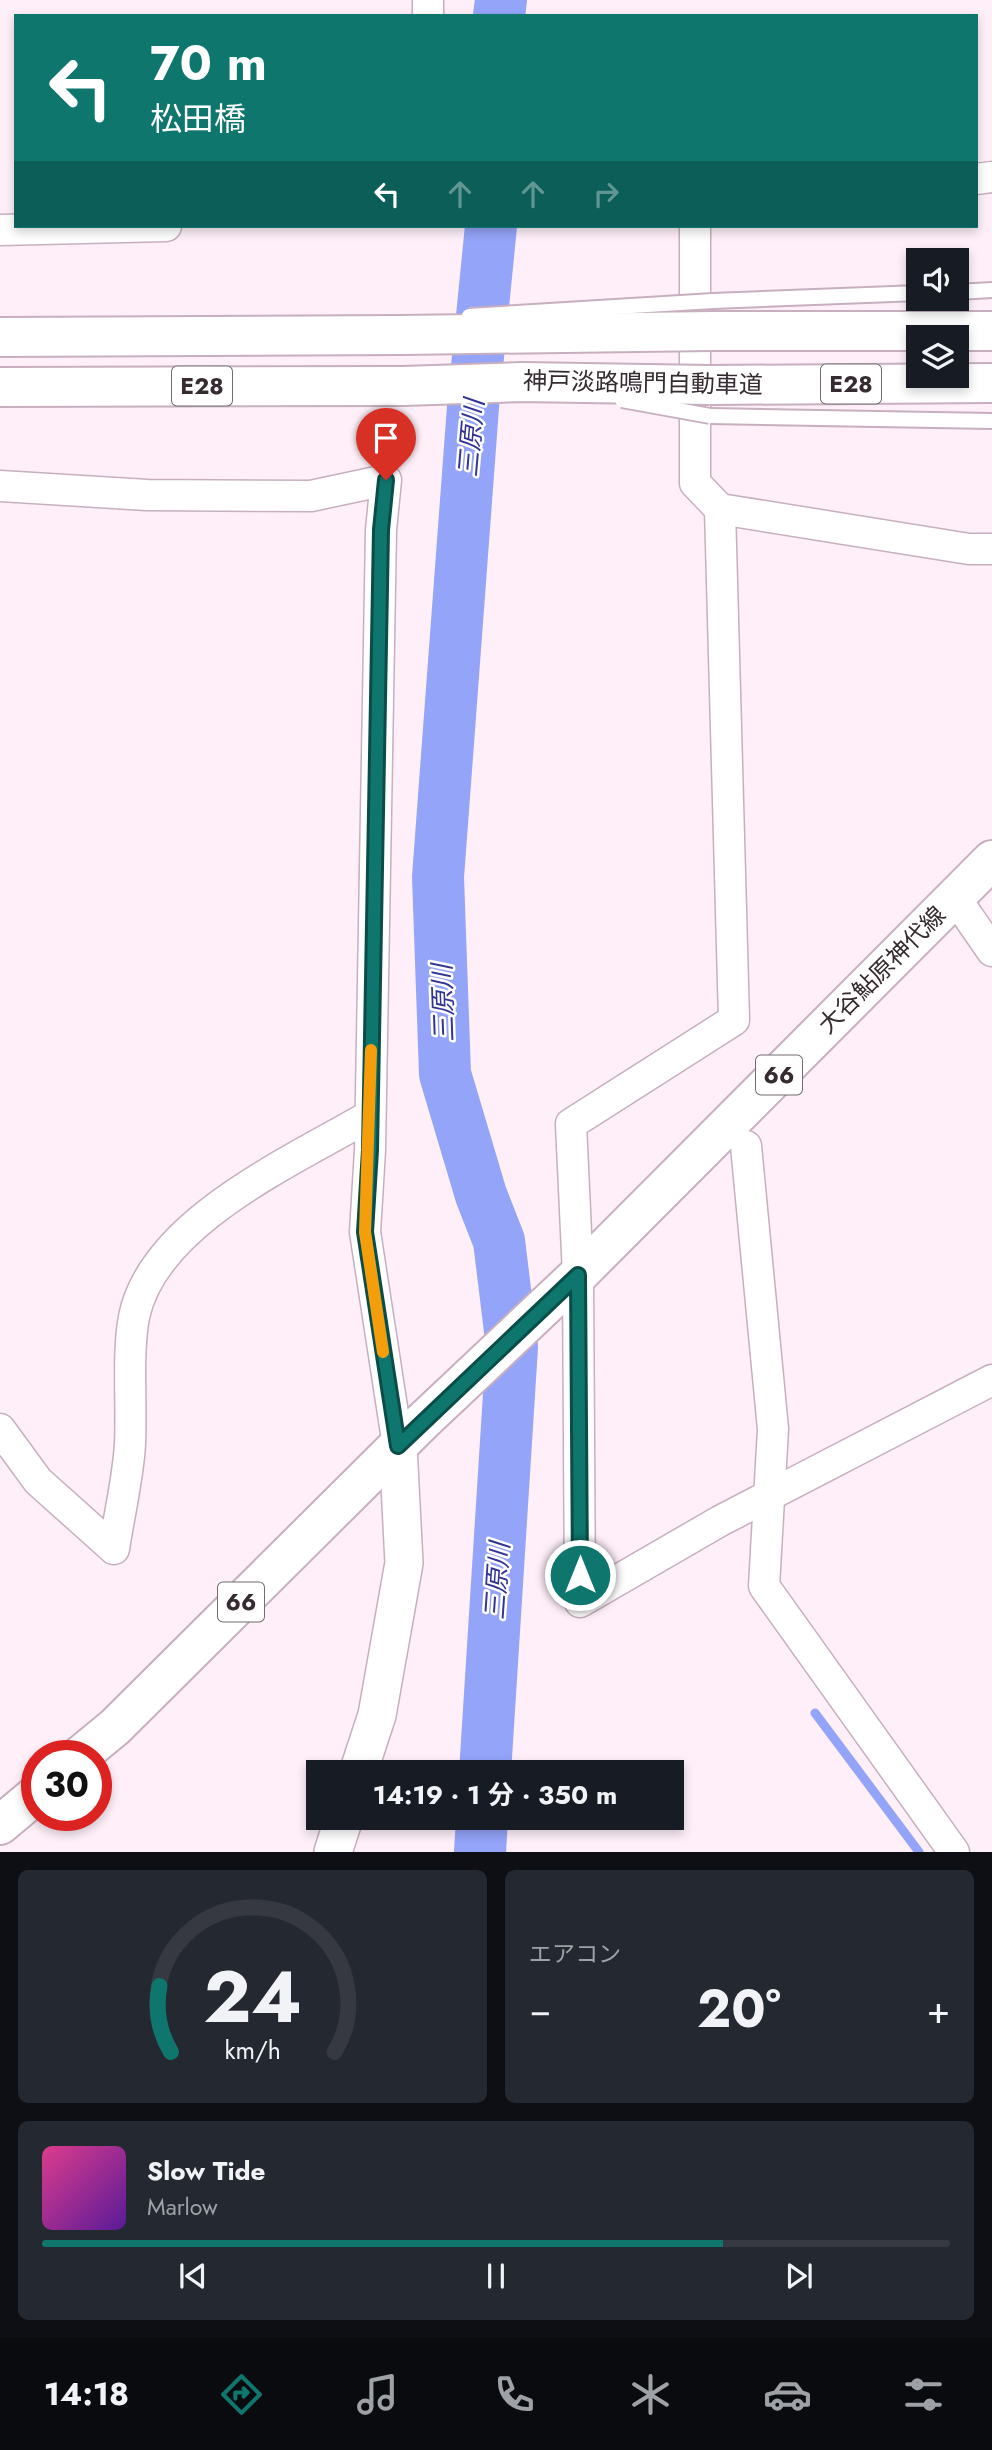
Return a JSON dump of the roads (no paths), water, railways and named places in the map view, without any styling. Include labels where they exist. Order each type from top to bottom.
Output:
[{"type":"main road","name":"神戸淡路鳴門自動車道","points":[[0,337],[223,337],[401,327],[713,316],[992,331]]},
{"type":"main road","name":"神戸淡路鳴門自動車道","points":[[0,387],[403,386],[522,382],[710,401],[992,383]]},
{"type":"main road","name":"大谷鮎原神代線","points":[[570,1281],[992,860]]},
{"type":"main road","name":"66","points":[[99,1740],[410,1434],[570,1281]]},
{"type":"main road","points":[[0,1825],[21,1807]]},
{"type":"street","points":[[0,230],[83,228]]},
{"type":"street","points":[[695,228],[695,483],[720,509],[969,550],[992,549]]},
{"type":"street","points":[[0,486],[147,495],[311,496],[386,480],[381,530],[382,611],[365,1232],[410,1434],[404,1563],[377,1715],[362,1760]]},
{"type":"street","points":[[720,509],[734,1020],[570,1124],[570,1281],[580,1602],[768,1496],[992,1380]]},
{"type":"street","points":[[954,896],[992,951]]},
{"type":"street","points":[[0,1429],[37,1480],[114,1549],[130,1448],[134,1317],[149,1276],[173,1247],[226,1200],[369,1116]]},
{"type":"street","points":[[746,1146],[773,1429],[764,1586],[954,1852]]},
{"type":"street","points":[[333,1852],[340,1830]]},
{"type":"lane","points":[[969,291],[992,290]]},
{"type":"lane","points":[[456,317],[713,316],[906,294]]},
{"type":"lane","points":[[710,401],[992,421]]},
{"type":"waterway","name":"三原川","points":[[499,14],[501,0]]},
{"type":"waterway","name":"三原川","points":[[486,1760],[512,1347],[499,1241],[481,1195],[445,1074],[438,877],[473,407],[491,228]]},
{"type":"waterway","points":[[815,1713],[919,1852]]},
{"type":"waterway","name":"三原川","points":[[480,1852],[481,1830]]}]
